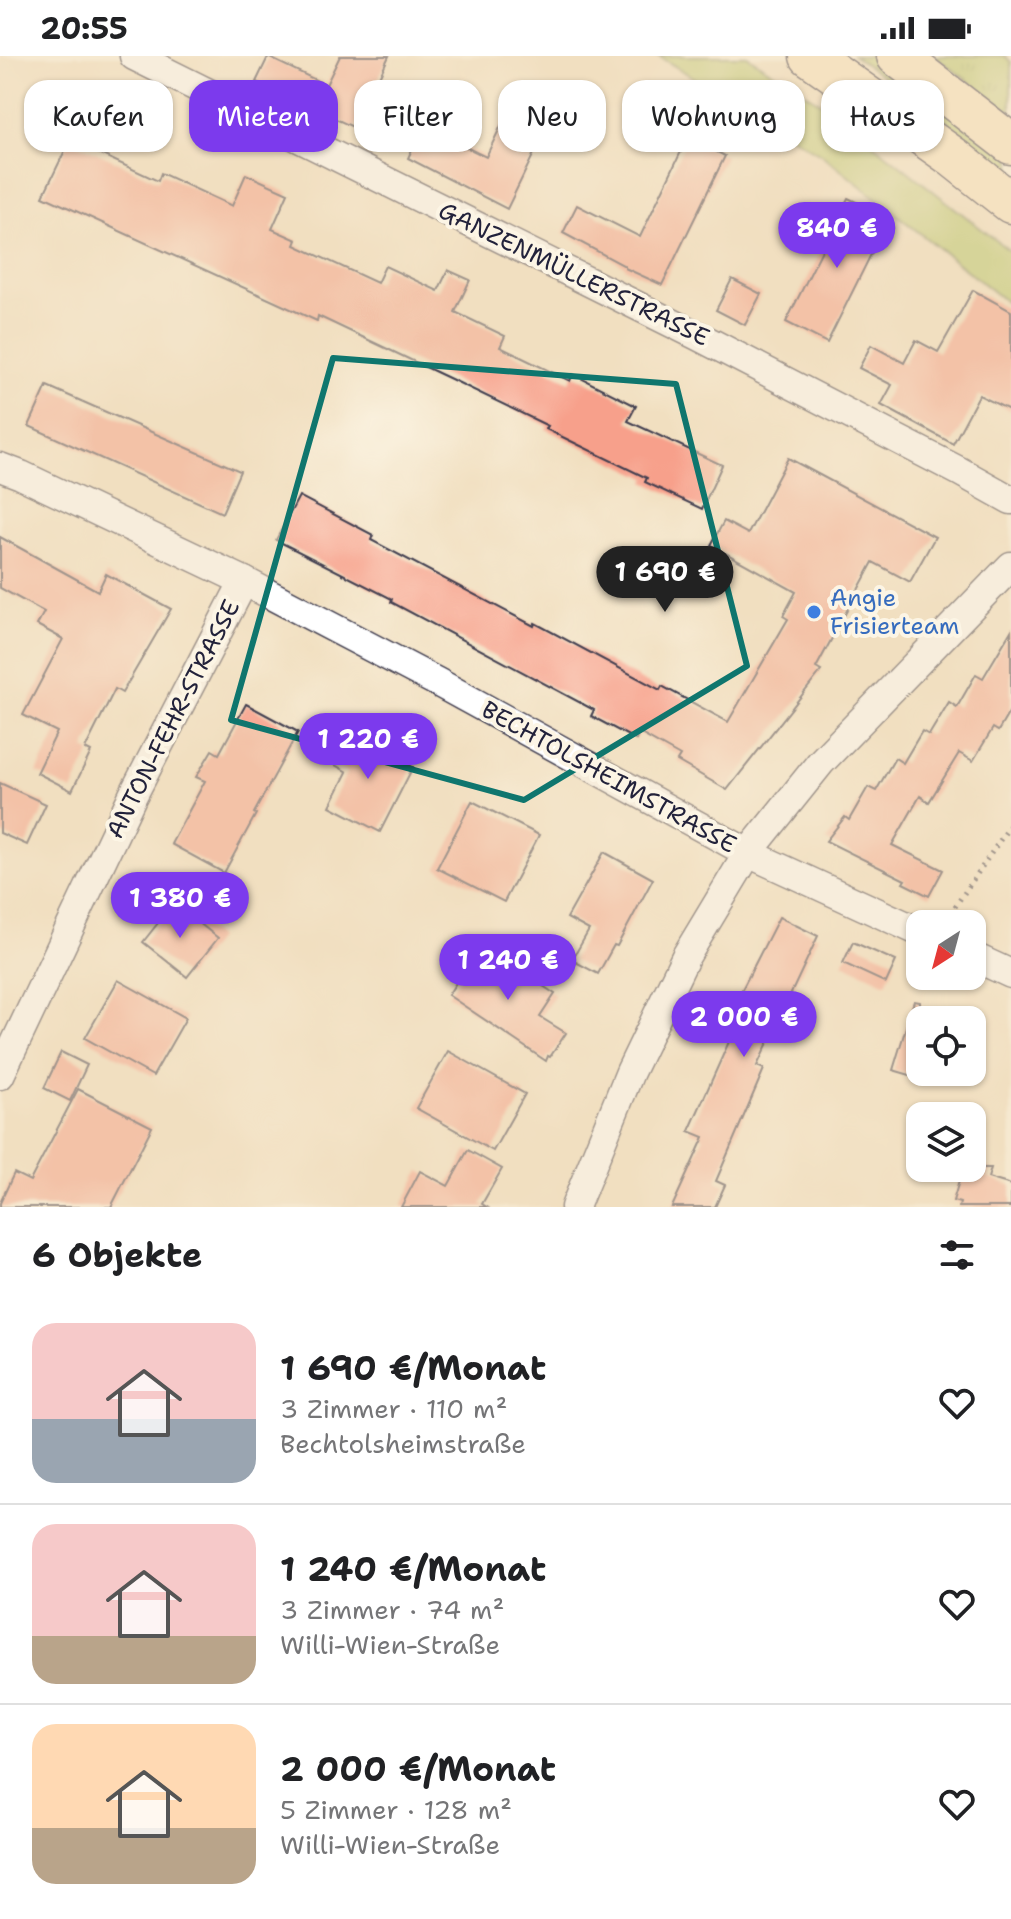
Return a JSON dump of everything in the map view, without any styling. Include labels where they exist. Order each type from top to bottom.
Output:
[{"type":"main road","points":[[810,56],[953,157],[1011,203]]},
{"type":"main road","points":[[899,57],[1011,144]]},
{"type":"street","name":"GANZENMÜLLERSTRASSE","points":[[134,56],[696,335],[1011,500]]},
{"type":"street","name":"BECHTOLSHEIMSTRASSE","points":[[0,467],[244,581],[437,682],[748,853],[906,926]]},
{"type":"street","points":[[575,1207],[630,1072],[686,956],[748,853],[821,762],[1011,566]]},
{"type":"street","name":"ANTON-FEHR-STRASSE","points":[[0,1075],[133,795],[244,581]]},
{"type":"street","points":[[986,962],[1011,974]]},
{"type":"path","points":[[953,910],[1011,824]]},
{"type":"highlighted area","points":[[333,358],[676,384],[747,666],[524,800],[231,720]]},
{"type":"green space","points":[[658,56],[747,56],[785,80],[698,80]]},
{"type":"green space","points":[[854,56],[875,56],[910,80],[889,80]]},
{"type":"green space","points":[[934,56],[1005,56],[1011,62],[1011,112]]},
{"type":"green space","points":[[805,93],[821,103],[821,152],[883,152],[1011,252],[1011,306],[805,145]]},
{"type":"green space","points":[[944,104],[1011,155],[1011,171],[944,119]]},
{"type":"building","points":[[340,56],[389,56],[378,80],[354,80],[354,128],[338,120],[338,80],[328,80]]},
{"type":"building","points":[[268,57],[316,80],[257,80]]},
{"type":"building","points":[[498,132],[498,152],[535,152],[507,209],[408,158],[411,152],[476,152],[486,157]]},
{"type":"building","points":[[64,152],[96,152],[158,181],[161,173],[232,206],[246,174],[288,193],[272,229],[297,240],[295,245],[377,283],[385,266],[438,291],[448,270],[470,280],[455,312],[505,336],[500,347],[570,381],[573,374],[636,406],[628,421],[722,465],[702,509],[645,482],[647,478],[546,429],[548,426],[453,380],[318,316],[317,321],[43,196]]},
{"type":"building","points":[[681,152],[717,152],[725,156],[662,285],[563,233],[577,205],[640,237]]},
{"type":"building","points":[[848,198],[889,218],[827,343],[786,322]]},
{"type":"building","points":[[732,279],[761,294],[745,325],[716,310]]},
{"type":"building","points":[[973,290],[1011,311],[1011,411],[979,395],[953,444],[881,405],[892,385],[859,368],[871,345],[904,363],[916,340],[938,352]]},
{"type":"building","points":[[47,386],[240,471],[222,513],[29,426]]},
{"type":"building","points":[[788,458],[935,537],[910,582],[873,562],[816,668],[821,671],[727,790],[677,761],[680,756],[639,733],[636,740],[591,716],[594,710],[391,602],[392,599],[276,540],[299,496],[373,535],[371,540],[534,626],[535,623],[660,690],[662,686],[728,722],[788,619],[783,616],[796,592],[711,545],[724,521],[748,534]]},
{"type":"building","points":[[0,537],[98,591],[106,574],[171,609],[122,693],[115,689],[85,749],[91,752],[72,791],[37,773],[57,732],[23,715],[63,639],[37,625],[44,612],[0,588]]},
{"type":"building","points":[[1011,631],[1011,709],[998,731],[993,728],[973,761],[959,753],[929,802],[920,796],[892,845],[943,870],[929,896],[903,883],[905,880],[826,841],[845,817],[849,820],[868,787],[876,791],[895,758],[903,763],[922,731],[929,735],[949,702],[957,707],[976,674],[983,678]]},
{"type":"building","points":[[246,704],[298,732],[224,873],[171,844],[205,781],[196,777],[212,750],[219,754]]},
{"type":"building","points":[[344,732],[413,767],[380,832],[330,806],[347,772],[328,761]]},
{"type":"building","points":[[0,783],[46,804],[27,845],[0,833]]},
{"type":"building","points":[[472,801],[539,835],[504,902],[437,868]]},
{"type":"building","points":[[604,852],[653,879],[617,946],[614,945],[598,974],[572,960],[589,930],[567,918]]},
{"type":"building","points":[[174,903],[218,938],[187,977],[143,942]]},
{"type":"building","points":[[779,917],[818,936],[757,1066],[764,1069],[716,1181],[725,1185],[715,1207],[672,1207],[704,1137],[689,1131],[741,1015],[731,1011]]},
{"type":"building","points":[[853,942],[896,961],[886,983],[843,963]]},
{"type":"building","points":[[481,945],[555,994],[540,1017],[566,1033],[546,1061],[448,995]]},
{"type":"building","points":[[118,980],[186,1018],[153,1076],[85,1038]]},
{"type":"building","points":[[906,1027],[906,1074],[893,1070]]},
{"type":"building","points":[[448,1051],[525,1094],[493,1151],[416,1108]]},
{"type":"building","points":[[61,1052],[87,1065],[70,1101],[44,1088]]},
{"type":"building","points":[[78,1089],[152,1127],[111,1207],[0,1207],[14,1173],[30,1181]]},
{"type":"building","points":[[468,1150],[502,1169],[482,1204],[487,1207],[401,1207],[420,1171],[448,1186]]},
{"type":"building","points":[[986,1168],[991,1168],[988,1178],[1011,1185],[1011,1207],[959,1207],[960,1203],[953,1201],[959,1182],[986,1182]]},
{"type":"place","name":"Angie Frisierteam","points":[[814,612]]}]
